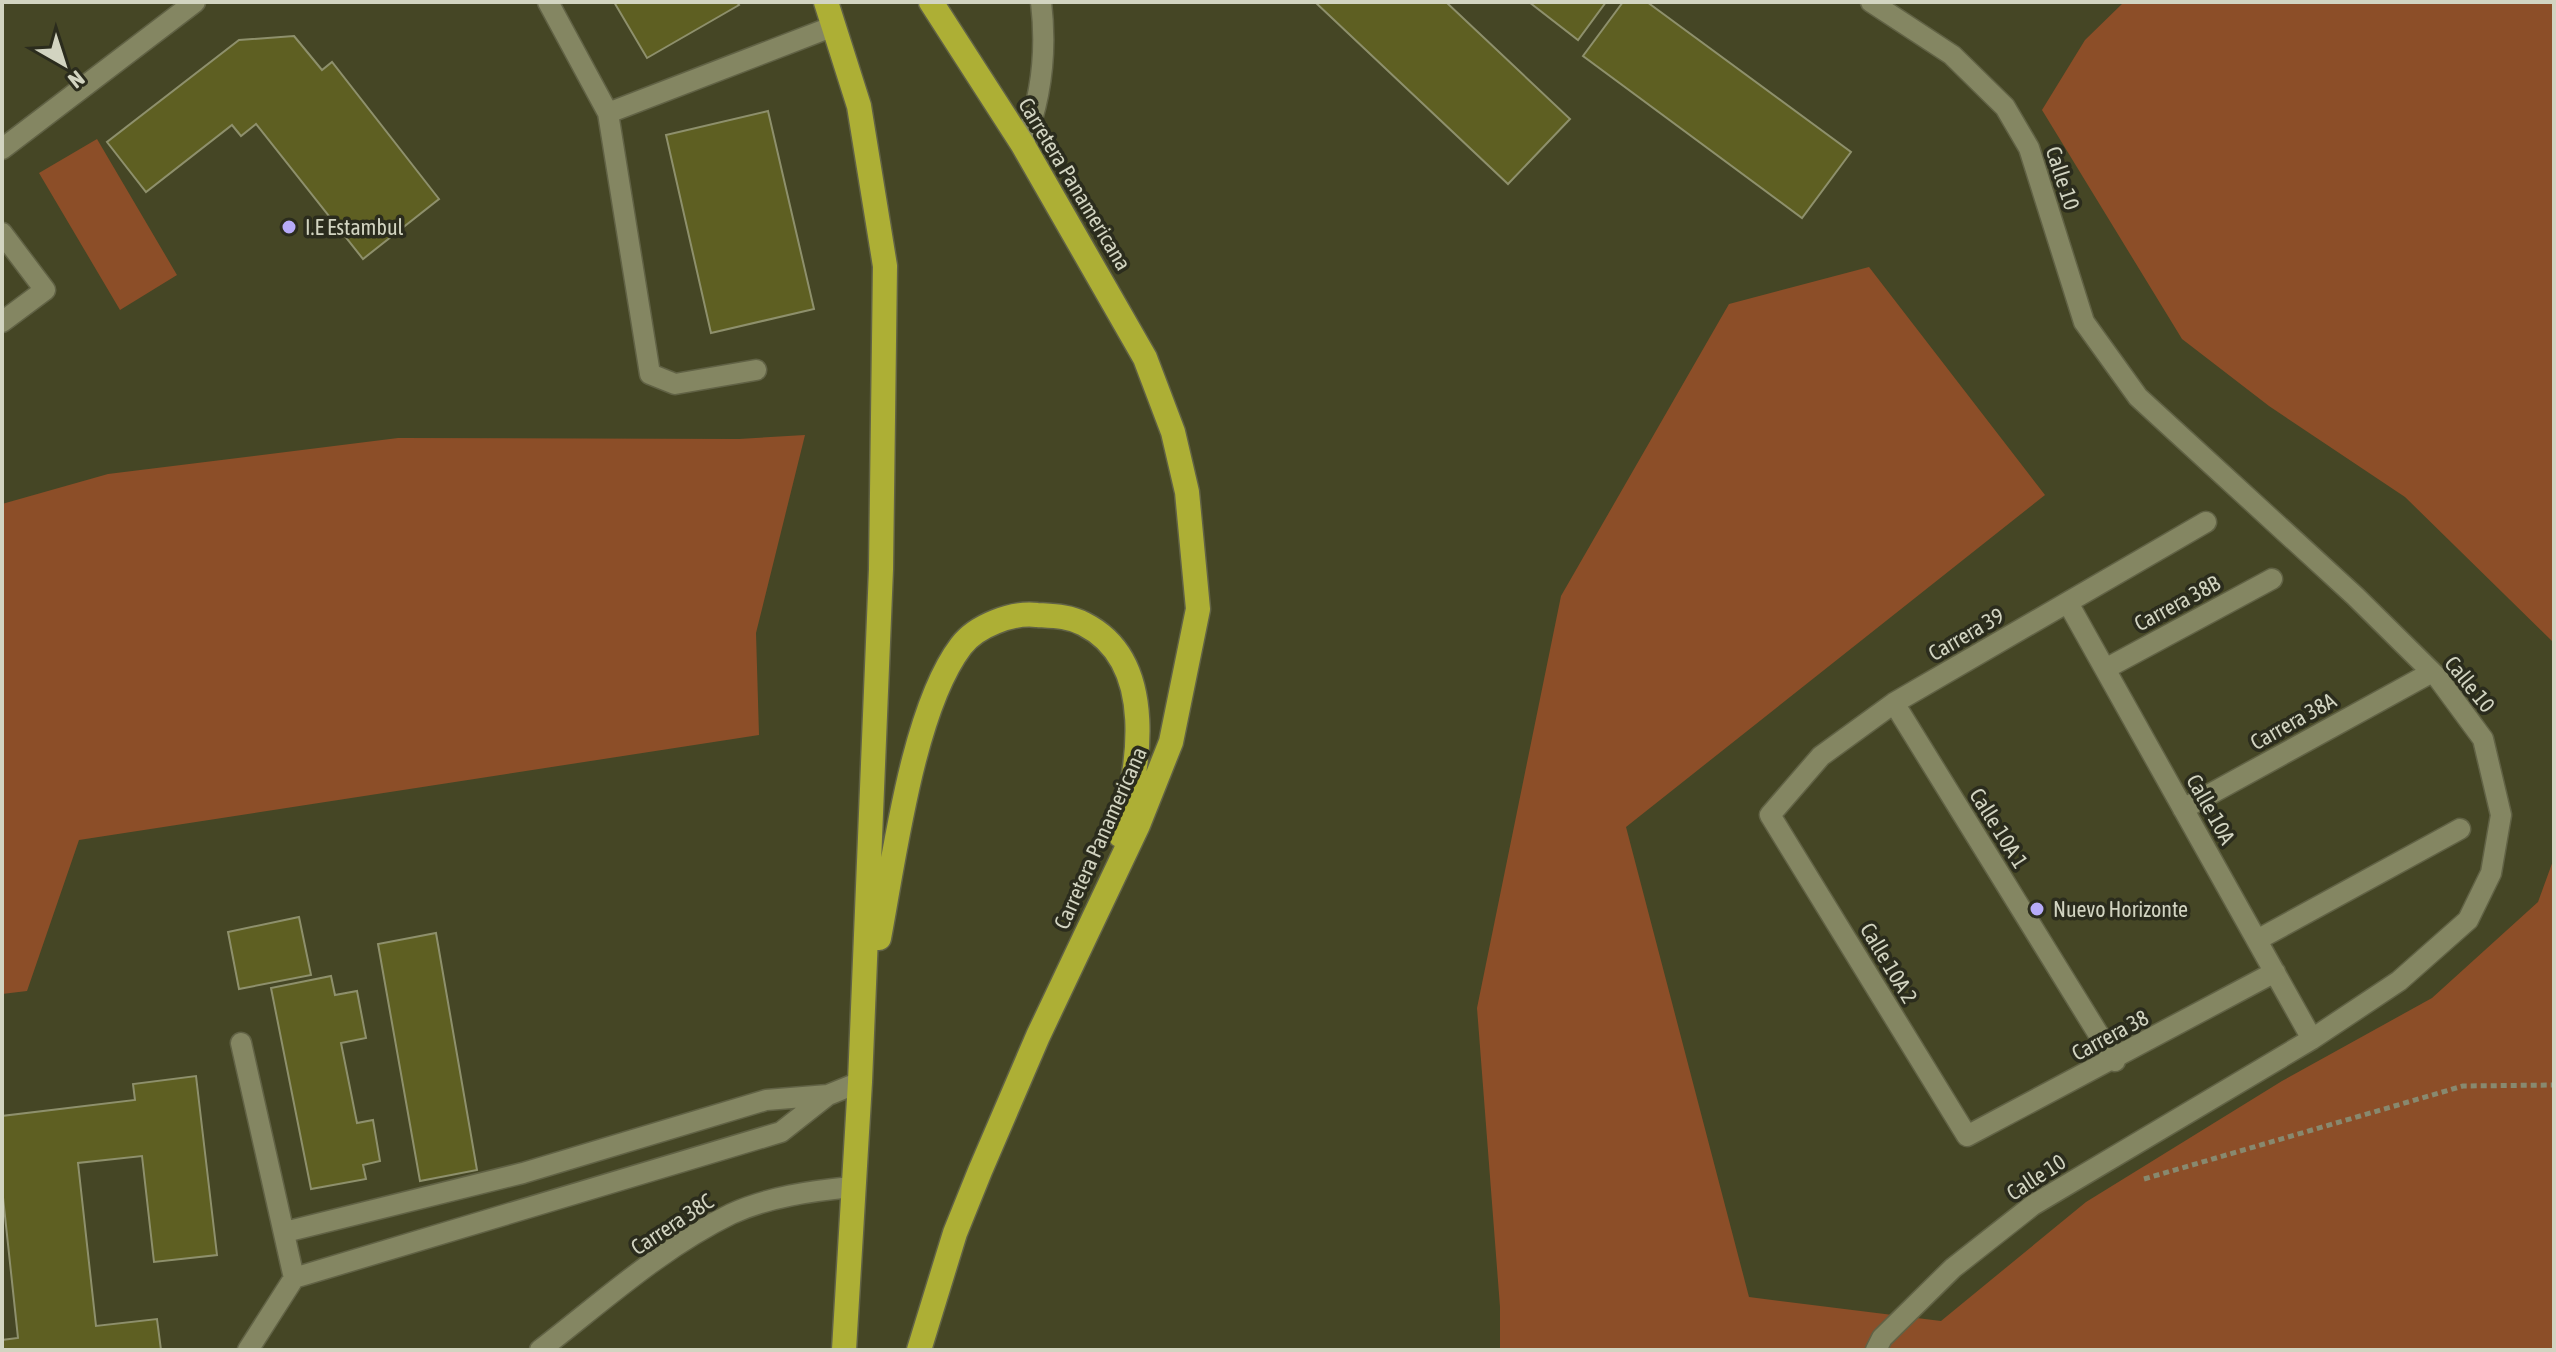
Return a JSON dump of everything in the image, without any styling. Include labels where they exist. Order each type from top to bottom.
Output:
[{"type":"highway","points":[[826,2],[859,106],[885,266],[881,569],[860,1082],[851,1187],[844,1350]]},
{"type":"highway","name":"Carretera Panamericana","points":[[919,1350],[955,1233],[1032,1049],[1138,825],[1171,742],[1186,681],[1198,609],[1187,492],[1173,432],[1145,358],[1023,145],[931,2]]},
{"type":"highway","points":[[863,1015],[905,801],[928,713],[943,676],[962,644],[995,622],[1026,614],[1066,617],[1086,625],[1107,642],[1126,671],[1136,707],[1139,750],[1126,815],[1098,906]]},
{"type":"street","points":[[2,149],[195,2]]},
{"type":"street","points":[[548,2],[608,113],[650,374],[675,384],[756,370]]},
{"type":"street","points":[[1023,145],[1038,108],[1045,40],[1041,2]]},
{"type":"street","name":"Calle 10","points":[[1871,2],[1952,55],[2005,107],[2029,148],[2084,322],[2138,397],[2366,606],[2438,678],[2483,739],[2501,815],[2491,873],[2468,920],[2399,981],[2312,1039],[2033,1205],[1953,1268],[1882,1338],[1876,1350]]},
{"type":"street","points":[[608,113],[834,26]]},
{"type":"street","points":[[2,233],[45,290],[2,322]]},
{"type":"street","name":"Carrera 39","points":[[1770,815],[1821,756],[1894,703],[2206,522]]},
{"type":"street","name":"Carrera 38B","points":[[2105,669],[2272,579]]},
{"type":"street","name":"Calle 10A","points":[[2068,603],[2312,1039]]},
{"type":"street","name":"Carrera 38A","points":[[2183,809],[2425,676]]},
{"type":"street","name":"Calle 10A 1","points":[[1894,703],[2115,1061]]},
{"type":"street","name":"Calle 10A 2","points":[[1770,815],[1967,1136]]},
{"type":"street","points":[[2257,940],[2460,829]]},
{"type":"street","name":"Carrera 38","points":[[1967,1136],[2115,1061],[2275,972]]},
{"type":"street","points":[[241,1043],[294,1278]]},
{"type":"street","points":[[248,1350],[294,1278],[781,1132],[828,1095],[860,1082]]},
{"type":"street","points":[[285,1232],[523,1173],[766,1100],[828,1095]]},
{"type":"street","name":"Carrera 38C","points":[[540,1350],[666,1252],[733,1214],[800,1192],[851,1187]]},
{"type":"path","points":[[2134,1181],[2463,1086],[2554,1085]]},
{"type":"shaded area","points":[[2124,2],[2554,2],[2554,643],[2405,497],[2269,406],[2182,339],[2042,110],[2085,40]]},
{"type":"shaded area","points":[[97,139],[177,275],[120,310],[39,173]]},
{"type":"shaded area","points":[[1869,267],[2045,495],[1626,827],[1749,1297],[1941,1321],[2086,1202],[2282,1081],[2432,998],[2538,902],[2554,858],[2554,1350],[1500,1350],[1500,1307],[1477,1008],[1561,596],[1729,304]]},
{"type":"shaded area","points":[[805,435],[756,633],[759,735],[79,840],[27,991],[2,994],[2,504],[108,474],[398,438],[739,439]]},
{"type":"building","points":[[614,2],[737,2],[739,5],[647,58]]},
{"type":"building","points":[[1315,2],[1446,2],[1570,119],[1508,184]]},
{"type":"building","points":[[1529,2],[1606,2],[1578,40]]},
{"type":"building","points":[[1623,2],[1647,2],[1851,152],[1802,218],[1583,56]]},
{"type":"building","points":[[294,36],[322,70],[332,62],[439,199],[363,259],[256,124],[241,136],[232,125],[146,192],[107,142],[239,40]]},
{"type":"building","points":[[768,111],[814,309],[711,333],[666,135]]},
{"type":"building","points":[[299,917],[311,975],[239,989],[228,932]]},
{"type":"building","points":[[436,933],[477,1170],[420,1181],[378,944]]},
{"type":"building","points":[[331,976],[335,995],[357,991],[366,1038],[341,1043],[357,1123],[373,1120],[380,1161],[363,1165],[366,1179],[311,1189],[271,988]]},
{"type":"building","points":[[196,1076],[217,1255],[154,1262],[142,1156],[78,1163],[96,1326],[157,1319],[161,1350],[2,1350],[2,1340],[18,1338],[2,1188],[2,1116],[135,1100],[133,1084]]},
{"type":"place","name":"I.E Estambul","points":[[289,227]]},
{"type":"place","name":"Nuevo Horizonte","points":[[2037,909]]}]
